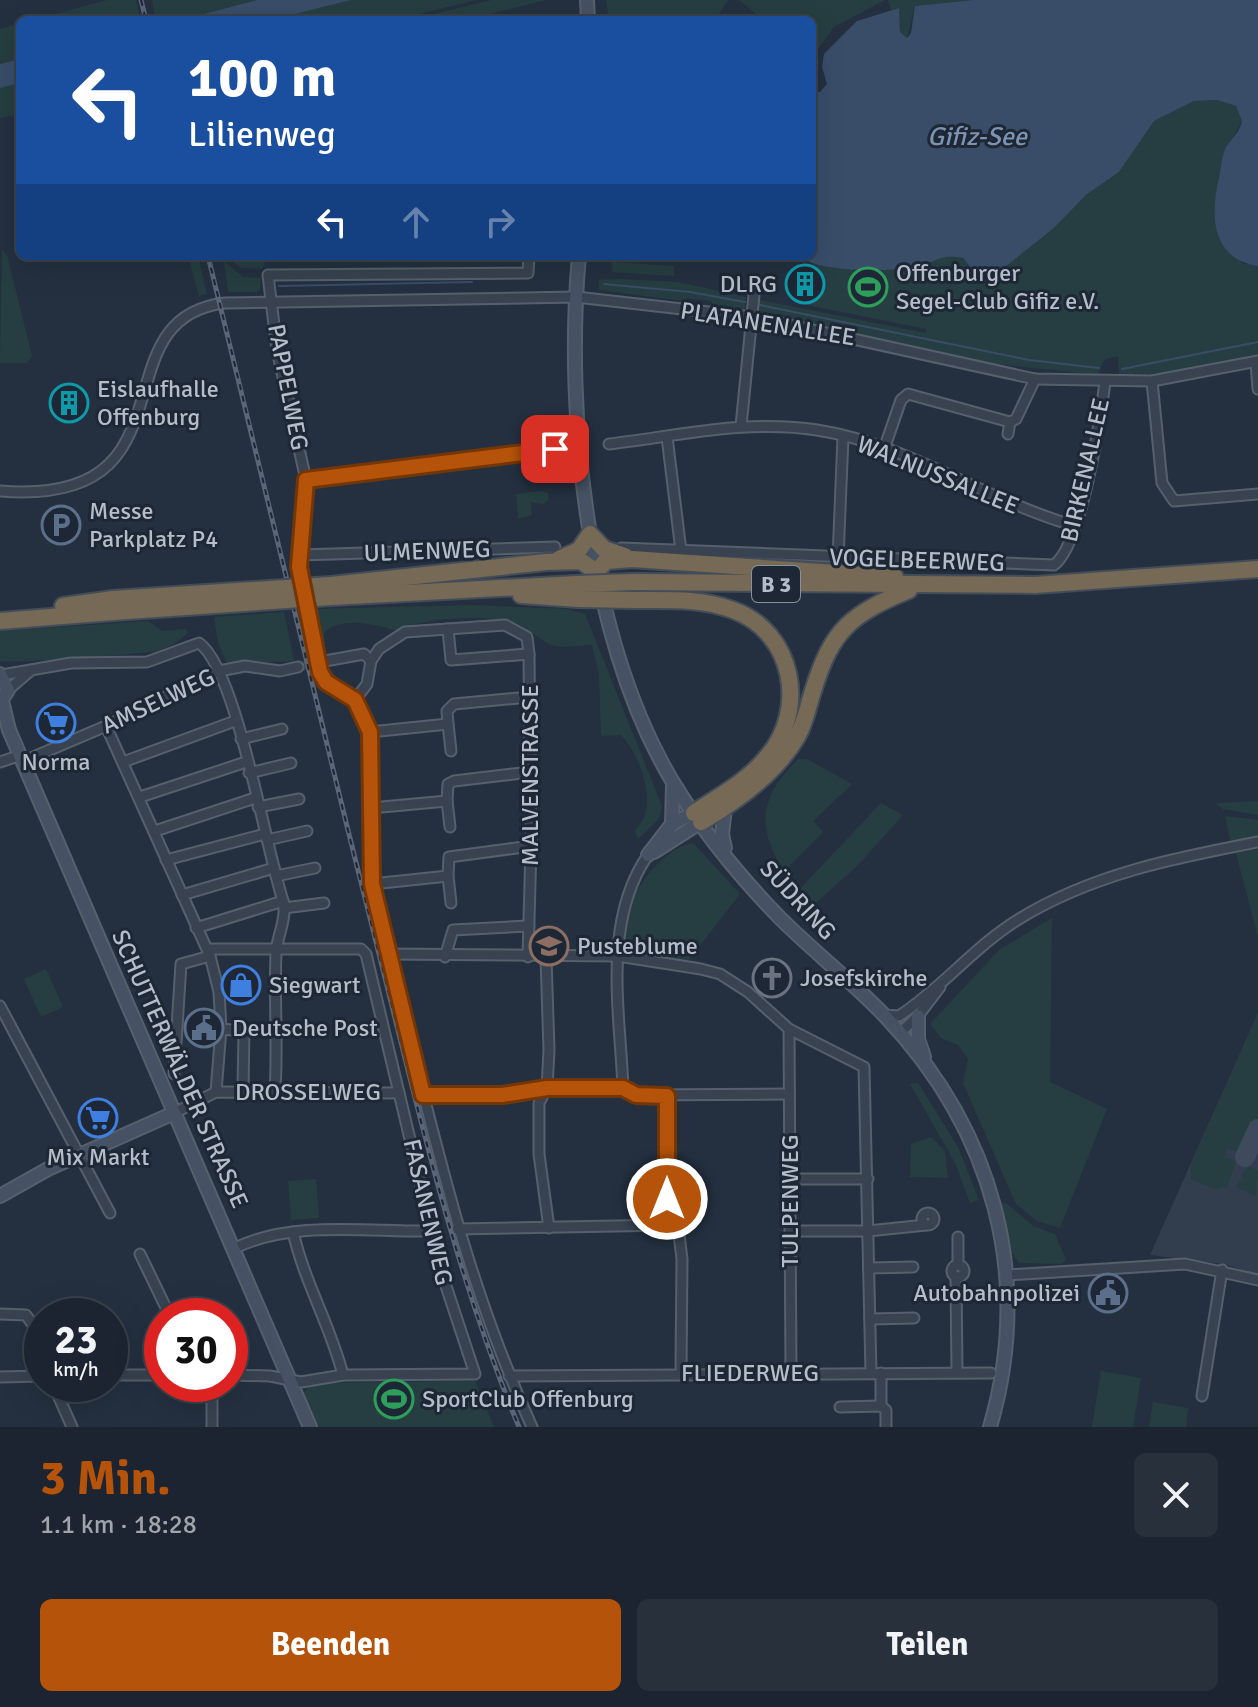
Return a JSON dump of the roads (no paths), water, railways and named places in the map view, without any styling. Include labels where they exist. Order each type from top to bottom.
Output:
[{"type":"highway","points":[[546,562],[579,550],[590,534],[604,549],[627,554],[869,573],[939,586]]},
{"type":"highway","points":[[0,621],[32,619],[60,606],[331,591],[546,562],[581,561],[596,572],[599,564],[627,554]]},
{"type":"highway","name":"B 3","points":[[331,591],[578,592],[634,582],[1035,585],[1258,569]]},
{"type":"highway","points":[[698,817],[725,808],[776,766],[799,733],[820,665],[836,635],[864,609],[919,586]]},
{"type":"highway","points":[[578,592],[635,600],[687,600],[735,610],[765,630],[778,645],[788,669],[791,701],[784,731],[776,746],[739,783],[698,817]]},
{"type":"street","points":[[272,301],[268,275],[528,273],[529,260]]},
{"type":"street","points":[[576,297],[579,260]]},
{"type":"street","points":[[741,426],[754,295]]},
{"type":"street","name":"PLATANENALLEE","points":[[0,491],[59,489],[96,475],[130,438],[157,350],[171,326],[205,305],[272,301],[576,297],[753,317],[1035,379],[1152,381],[1257,362]]},
{"type":"street","name":"SÜDRING","points":[[576,297],[580,432],[590,534],[603,611],[624,671],[673,783],[698,817],[777,915],[900,1033],[956,1112],[985,1174],[997,1209],[1007,1275],[1010,1310],[1006,1359],[990,1427]]},
{"type":"street","name":"PAPPELWEG","points":[[272,301],[277,350],[306,480],[300,555],[320,672],[326,682],[355,700]]},
{"type":"street","points":[[1257,362],[1258,389]]},
{"type":"street","points":[[884,449],[901,400],[908,394],[1010,422],[1016,419],[1035,379]]},
{"type":"street","points":[[1152,381],[1162,483],[1167,495],[1174,501],[1258,494]]},
{"type":"street","name":"BIRKENALLEE","points":[[1065,557],[1075,526],[1105,382]]},
{"type":"street","points":[[1008,434],[1010,422]]},
{"type":"street","name":"WALNUSSALLEE","points":[[609,444],[741,426],[816,430],[884,449],[1034,514],[1075,526]]},
{"type":"street","points":[[667,437],[681,551]]},
{"type":"street","points":[[838,558],[843,437]]},
{"type":"street","points":[[306,480],[555,449]]},
{"type":"street","name":"ULMENWEG","points":[[300,555],[555,547]]},
{"type":"street","name":"VOGELBEERWEG","points":[[627,554],[681,551],[1054,565],[1065,557]]},
{"type":"street","points":[[529,654],[527,637],[518,629],[505,625],[405,632],[379,649],[371,661],[367,684],[355,700],[370,732],[372,884],[388,954],[457,1229],[509,1376],[532,1427]]},
{"type":"street","name":"MALVENSTRASSE","points":[[448,629],[451,660],[529,654],[531,846],[528,957]]},
{"type":"street","points":[[1,675],[71,663],[147,662],[199,643],[209,650],[241,739],[284,904],[283,933],[276,949],[279,1031],[275,1091]]},
{"type":"street","points":[[325,661],[364,654],[371,661]]},
{"type":"street","name":"AMSELWEG","points":[[0,762],[22,758],[106,726],[219,671],[245,666],[280,671],[298,667]]},
{"type":"street","points":[[4,697],[32,669]]},
{"type":"street","name":"SCHUTTERWÄLDER STRASSE","points":[[1,675],[9,730]]},
{"type":"street","points":[[451,751],[447,711],[454,704],[530,697]]},
{"type":"street","name":"SCHUTTERWÄLDER STRASSE","points":[[0,719],[9,730],[22,758],[310,1427]]},
{"type":"street","points":[[123,762],[235,721]]},
{"type":"street","points":[[370,732],[448,724]]},
{"type":"street","points":[[106,726],[208,953],[219,992],[221,1029],[216,1092]]},
{"type":"street","points":[[241,739],[282,729]]},
{"type":"street","points":[[140,797],[246,762]]},
{"type":"street","points":[[249,773],[291,763]]},
{"type":"street","points":[[450,827],[448,784],[530,772]]},
{"type":"street","points":[[623,1088],[618,956],[624,899],[632,879],[672,824],[673,783]]},
{"type":"street","points":[[155,831],[256,803],[299,799]]},
{"type":"street","points":[[371,808],[447,801]]},
{"type":"street","points":[[725,808],[722,834],[727,855]]},
{"type":"street","points":[[672,824],[698,817]]},
{"type":"street","points":[[648,855],[698,817]]},
{"type":"street","points":[[166,860],[307,831]]},
{"type":"street","points":[[884,1015],[899,1016],[1018,920],[1083,886],[1151,863],[1258,842]]},
{"type":"street","points":[[451,903],[449,857],[531,846]]},
{"type":"street","points":[[182,895],[275,872],[315,868]]},
{"type":"street","points":[[372,884],[448,876]]},
{"type":"street","points":[[196,928],[284,904],[324,903]]},
{"type":"street","points":[[445,957],[453,930],[529,926]]},
{"type":"street","points":[[174,1074],[181,964],[208,953],[276,949]]},
{"type":"street","name":"FASANENWEG","points":[[276,949],[361,949],[366,954],[431,1231],[451,1308],[475,1374],[343,1375]]},
{"type":"street","points":[[388,954],[546,958],[618,956],[720,974],[748,992],[789,1029],[867,1069],[870,1319],[881,1406]]},
{"type":"street","points":[[546,958],[547,1088],[539,1103],[539,1141],[549,1228]]},
{"type":"street","points":[[900,1033],[918,1016],[950,975]]},
{"type":"street","points":[[0,1006],[82,1154],[110,1213]]},
{"type":"street","points":[[918,1016],[918,1039],[927,1068]]},
{"type":"street","points":[[221,1029],[244,1031],[243,1090]]},
{"type":"street","name":"TULPENWEG","points":[[789,1029],[791,1374]]},
{"type":"street","points":[[423,1095],[502,1095],[547,1088],[623,1088],[636,1095],[667,1096],[789,1094]]},
{"type":"street","name":"DROSSELWEG","points":[[174,1113],[216,1092],[399,1093]]},
{"type":"street","points":[[667,1096],[668,1225]]},
{"type":"street","points":[[0,1196],[82,1154],[174,1113]]},
{"type":"street","points":[[790,1179],[868,1179]]},
{"type":"street","points":[[457,1229],[668,1225],[679,1234],[682,1259],[681,1373]]},
{"type":"street","points":[[790,1231],[868,1231],[926,1225]]},
{"type":"street","points":[[235,1248],[259,1235],[293,1232],[431,1231]]},
{"type":"street","points":[[248,1375],[291,1381],[343,1375],[331,1333],[303,1273],[293,1232]]},
{"type":"street","points":[[957,1372],[956,1277],[952,1270],[958,1265],[958,1237]]},
{"type":"street","points":[[140,1254],[161,1298]]},
{"type":"street","points":[[1007,1275],[1185,1264],[1258,1280]]},
{"type":"street","points":[[869,1268],[913,1267]]},
{"type":"street","points":[[1202,1396],[1222,1270]]},
{"type":"street","points":[[0,1314],[24,1315]]},
{"type":"street","points":[[870,1319],[914,1318]]},
{"type":"street","name":"FLIEDERWEG","points":[[509,1376],[991,1373]]},
{"type":"street","points":[[0,1377],[24,1376]]},
{"type":"street","points":[[61,1402],[72,1427]]},
{"type":"street","points":[[212,1402],[212,1427]]},
{"type":"street","points":[[840,1407],[881,1406],[886,1410],[886,1427]]},
{"type":"water","points":[[257,0],[351,0],[287,16],[196,16]]},
{"type":"water","name":"Gifiz-See","points":[[973,0],[1258,0],[1258,266],[1242,262],[1231,254],[1218,233],[1215,206],[1223,158],[1242,121],[1236,106],[1217,100],[1194,101],[1154,121],[1119,172],[1086,195],[1054,228],[996,274],[970,267],[963,258],[955,257],[889,270],[838,268],[805,260],[816,260],[816,92],[827,84],[822,67],[824,54],[857,21],[899,8],[900,32],[907,38],[911,33],[915,6]]},
{"type":"water","points":[[16,60],[16,84],[0,88],[0,64]]},
{"type":"waterway","points":[[279,286],[472,282]]},
{"type":"waterway","points":[[604,284],[690,292],[745,302]]},
{"type":"waterway","points":[[760,305],[1029,360],[1099,368]]},
{"type":"waterway","points":[[1122,369],[1258,342]]},
{"type":"tunnel","points":[[298,667],[325,661]]},
{"type":"railway","points":[[141,0],[145,16]]},
{"type":"railway","points":[[209,260],[426,1141],[477,1314],[519,1427]]},
{"type":"place","name":"DLRG","points":[[805,284]]},
{"type":"place","name":"Offenburger Segel-Club Gifiz e.V.","points":[[868,287]]},
{"type":"place","name":"Eislaufhalle Offenburg","points":[[69,403]]},
{"type":"place","name":"Messe Parkplatz P4","points":[[61,525]]},
{"type":"place","name":"Norma","points":[[56,723]]},
{"type":"place","name":"Pusteblume","points":[[549,946]]},
{"type":"place","name":"Josefskirche","points":[[772,978]]},
{"type":"place","name":"Siegwart","points":[[241,985]]},
{"type":"place","name":"Deutsche Post","points":[[204,1028]]},
{"type":"place","name":"Mix Markt","points":[[98,1118]]},
{"type":"place","name":"Autobahnpolizei","points":[[1108,1293]]},
{"type":"place","name":"SportClub Offenburg","points":[[394,1399]]}]
